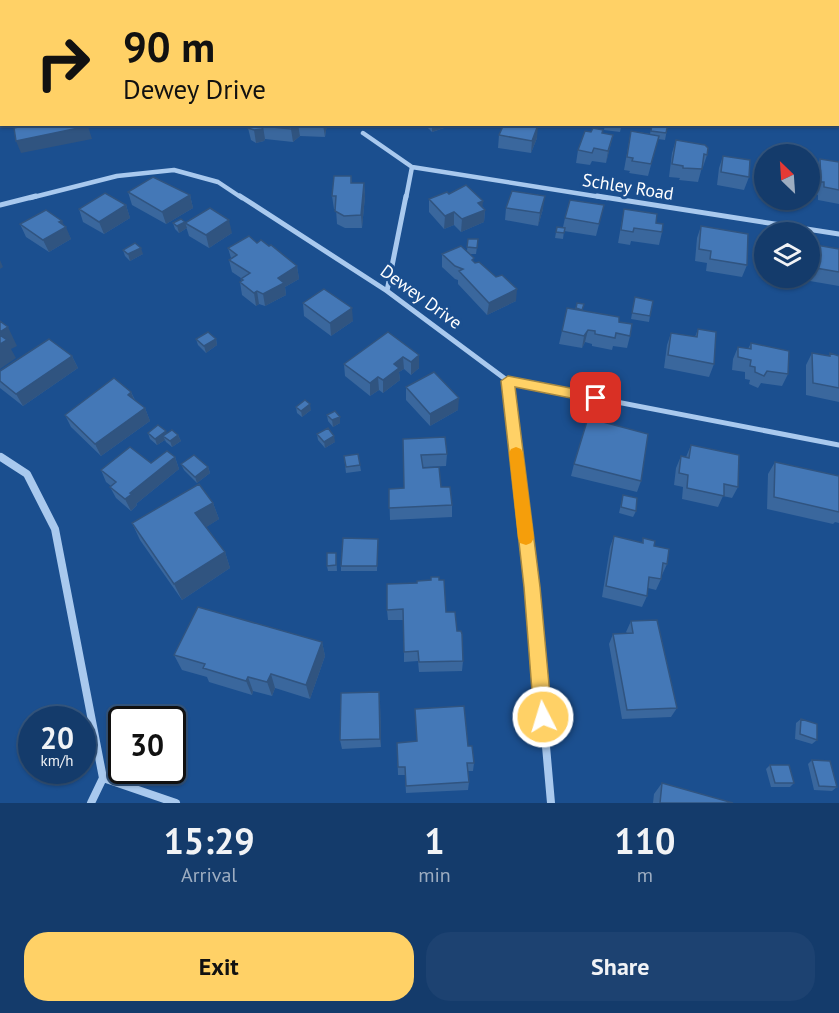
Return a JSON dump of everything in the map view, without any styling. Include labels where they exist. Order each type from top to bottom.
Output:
[{"type":"street","points":[[363,134],[412,167],[387,291]]},
{"type":"street","name":"Schley Road","points":[[412,167],[839,234]]},
{"type":"street","name":"Dewey Drive","points":[[0,205],[117,176],[174,170],[218,182],[387,291],[508,381],[839,444]]},
{"type":"street","points":[[508,381],[532,587],[551,803]]},
{"type":"street","points":[[0,456],[27,474],[55,530],[103,778],[91,803]]},
{"type":"street","points":[[103,778],[176,803]]},
{"type":"building","points":[[22,126],[88,126],[16,141],[14,128]]},
{"type":"building","points":[[249,126],[263,126],[262,129],[248,128]]},
{"type":"building","points":[[263,126],[295,126],[291,129]]},
{"type":"building","points":[[503,126],[538,126],[532,141],[499,135]]},
{"type":"building","points":[[652,126],[668,126],[666,133],[651,131]]},
{"type":"building","points":[[593,128],[613,135],[608,151],[594,148],[592,153],[578,150],[585,131],[591,132]]},
{"type":"building","points":[[631,131],[659,136],[651,164],[632,161],[633,158],[627,157]]},
{"type":"building","points":[[676,140],[705,145],[708,148],[707,155],[704,154],[702,169],[683,168],[683,166],[672,164]]},
{"type":"building","points":[[723,156],[750,160],[749,177],[721,172]]},
{"type":"building","points":[[820,159],[839,162],[839,190],[824,187],[824,182],[821,182]]},
{"type":"building","points":[[334,176],[351,176],[351,183],[364,183],[361,215],[344,216],[335,211],[336,196],[332,196]]},
{"type":"building","points":[[153,177],[190,195],[162,212],[128,192]]},
{"type":"building","points":[[466,185],[483,201],[478,203],[485,210],[462,219],[454,212],[445,216],[429,199],[447,192],[449,194]]},
{"type":"building","points":[[512,191],[545,196],[540,213],[506,208]]},
{"type":"building","points":[[105,193],[126,205],[99,222],[79,209]]},
{"type":"building","points":[[570,200],[604,205],[599,224],[565,218]]},
{"type":"building","points":[[210,208],[229,220],[206,235],[185,223]]},
{"type":"building","points":[[624,209],[657,214],[656,223],[663,224],[662,232],[634,228],[633,232],[621,230]]},
{"type":"building","points":[[46,210],[62,221],[59,222],[66,227],[43,240],[20,224]]},
{"type":"building","points":[[181,219],[185,222],[177,226],[173,223]]},
{"type":"building","points":[[701,226],[748,234],[747,265],[710,259],[711,251],[699,249]]},
{"type":"building","points":[[557,227],[565,228],[564,233],[556,232]]},
{"type":"building","points":[[249,236],[257,243],[261,240],[271,245],[297,266],[278,278],[284,283],[263,294],[257,291],[254,293],[240,282],[250,273],[229,260],[237,255],[228,248]]},
{"type":"building","points":[[468,239],[478,239],[477,248],[467,247]]},
{"type":"building","points":[[135,243],[141,248],[128,254],[123,250]]},
{"type":"building","points":[[461,246],[474,258],[472,260],[475,263],[479,262],[496,277],[502,275],[517,289],[489,303],[459,271],[463,269],[455,266],[442,254]]},
{"type":"building","points":[[820,246],[839,249],[839,272],[820,269]]},
{"type":"building","points":[[324,289],[352,308],[330,323],[303,303]]},
{"type":"building","points":[[635,297],[653,301],[650,316],[632,313]]},
{"type":"building","points":[[577,303],[584,304],[582,310],[576,308]]},
{"type":"building","points":[[567,308],[619,317],[619,322],[632,324],[630,336],[616,333],[615,338],[595,334],[595,331],[588,330],[584,336],[562,331]]},
{"type":"building","points":[[0,321],[8,327],[0,332]]},
{"type":"building","points":[[698,329],[716,332],[714,364],[668,355],[671,333],[697,337]]},
{"type":"building","points":[[208,332],[216,339],[204,346],[196,339]]},
{"type":"building","points":[[388,332],[419,355],[411,362],[403,357],[394,364],[399,368],[383,380],[378,377],[370,383],[344,364]]},
{"type":"building","points":[[0,335],[7,340],[0,344]]},
{"type":"building","points":[[49,339],[72,356],[16,394],[0,381],[0,371]]},
{"type":"building","points":[[751,343],[789,351],[788,374],[767,371],[764,376],[755,372],[755,367],[750,366],[751,360],[738,357],[738,347],[751,349]]},
{"type":"building","points":[[812,353],[830,356],[830,353],[839,356],[839,388],[813,383]]},
{"type":"building","points":[[434,372],[459,398],[430,414],[406,387]]},
{"type":"building","points":[[114,378],[131,392],[128,395],[145,408],[95,444],[65,415]]},
{"type":"building","points":[[305,400],[310,404],[301,411],[296,407]]},
{"type":"building","points":[[335,411],[340,417],[332,420],[327,415]]},
{"type":"building","points":[[588,418],[648,434],[641,481],[574,464]]},
{"type":"building","points":[[158,425],[166,431],[155,439],[148,433]]},
{"type":"building","points":[[328,428],[334,436],[324,442],[317,434]]},
{"type":"building","points":[[172,430],[178,435],[170,441],[163,436]]},
{"type":"building","points":[[445,437],[447,454],[421,455],[423,468],[439,467],[441,487],[450,487],[452,505],[389,508],[389,489],[404,488],[403,439]]},
{"type":"building","points":[[691,445],[739,455],[738,487],[724,484],[724,496],[687,488],[688,475],[679,473],[681,456],[689,458]]},
{"type":"building","points":[[130,447],[151,463],[167,451],[175,457],[125,499],[110,487],[116,482],[101,470]]},
{"type":"building","points":[[358,454],[360,465],[346,467],[344,456]]},
{"type":"building","points":[[194,455],[208,467],[195,477],[181,464]]},
{"type":"building","points":[[775,462],[839,476],[839,512],[774,497]]},
{"type":"building","points":[[199,484],[213,503],[195,513],[225,552],[174,584],[132,523]]},
{"type":"building","points":[[623,495],[637,498],[636,511],[621,507]]},
{"type":"building","points":[[614,536],[643,543],[643,538],[655,541],[654,546],[669,549],[667,564],[663,563],[661,579],[649,577],[647,596],[606,586]]},
{"type":"building","points":[[343,538],[378,539],[377,566],[341,566]]},
{"type":"building","points":[[327,553],[336,553],[336,565],[327,566]]},
{"type":"building","points":[[431,577],[444,580],[446,612],[455,612],[457,631],[461,631],[462,634],[463,661],[419,662],[418,651],[404,652],[403,609],[387,610],[387,584],[417,583],[417,581],[431,580]]},
{"type":"building","points":[[198,607],[322,642],[306,685],[271,674],[267,682],[248,677],[246,681],[203,668],[205,664],[174,655]]},
{"type":"building","points":[[657,620],[677,708],[627,710],[613,634],[633,633],[631,621]]},
{"type":"building","points":[[379,692],[380,739],[340,740],[341,693]]},
{"type":"building","points":[[464,706],[468,746],[472,746],[474,763],[467,763],[469,782],[406,786],[405,767],[398,767],[397,743],[417,741],[415,709]]},
{"type":"building","points":[[801,719],[817,724],[817,740],[800,734]]},
{"type":"building","points":[[812,760],[830,761],[837,787],[819,786]]},
{"type":"building","points":[[770,765],[789,765],[794,783],[775,783]]},
{"type":"building","points":[[662,783],[733,803],[660,803]]},
{"type":"slow traffic","points":[[516,453],[526,538]]},
{"type":"route","points":[[543,717],[532,587],[508,381],[596,398]]}]
